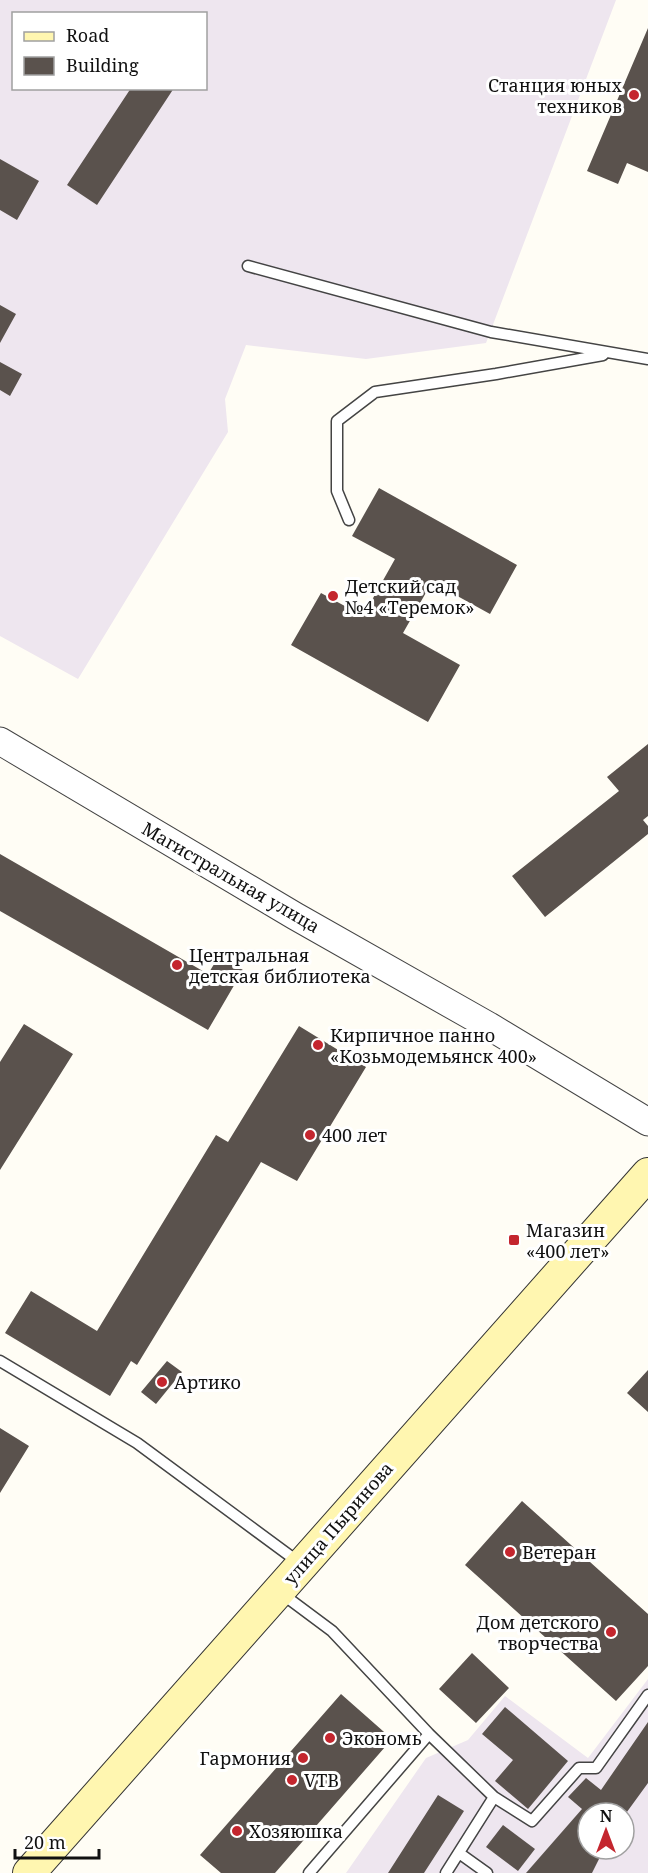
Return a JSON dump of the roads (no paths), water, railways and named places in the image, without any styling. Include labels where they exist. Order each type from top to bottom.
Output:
[{"type":"main road","name":"улица Пыринова","points":[[29,1873],[648,1174]]},
{"type":"street","name":"Магистральная улица","points":[[0,741],[295,916],[489,1026],[648,1122]]},
{"type":"lane","points":[[248,266],[491,332],[648,359]]},
{"type":"lane","points":[[350,520],[337,491],[338,421],[375,392],[496,374],[613,353]]},
{"type":"lane","points":[[0,1362],[137,1443],[302,1565]]},
{"type":"lane","points":[[279,1591],[332,1631],[429,1734],[494,1797],[532,1821],[579,1768],[596,1768],[648,1695]]},
{"type":"lane","points":[[309,1873],[429,1734]]},
{"type":"lane","points":[[446,1873],[494,1797]]},
{"type":"lane","points":[[459,1853],[487,1873]]},
{"type":"place","name":"Станция юных техников","points":[[634,95]]},
{"type":"place","name":"Детский сад №4 «Теремок»","points":[[333,596]]},
{"type":"place","name":"Центральная детская библиотека","points":[[177,965]]},
{"type":"place","name":"Кирпичное панно «Козьмодемьянск 400»","points":[[318,1045]]},
{"type":"place","name":"400 лет","points":[[310,1135]]},
{"type":"place","name":"Магазин «400 лет»","points":[[514,1240]]},
{"type":"place","name":"Артико","points":[[162,1382]]},
{"type":"place","name":"Ветеран","points":[[510,1552]]},
{"type":"place","name":"Дом детского творчества","points":[[611,1632]]},
{"type":"place","name":"Экономь","points":[[330,1738]]},
{"type":"place","name":"Гармония","points":[[303,1758]]},
{"type":"place","name":"VTB","points":[[292,1780]]},
{"type":"place","name":"Хозяюшка","points":[[237,1831]]}]
